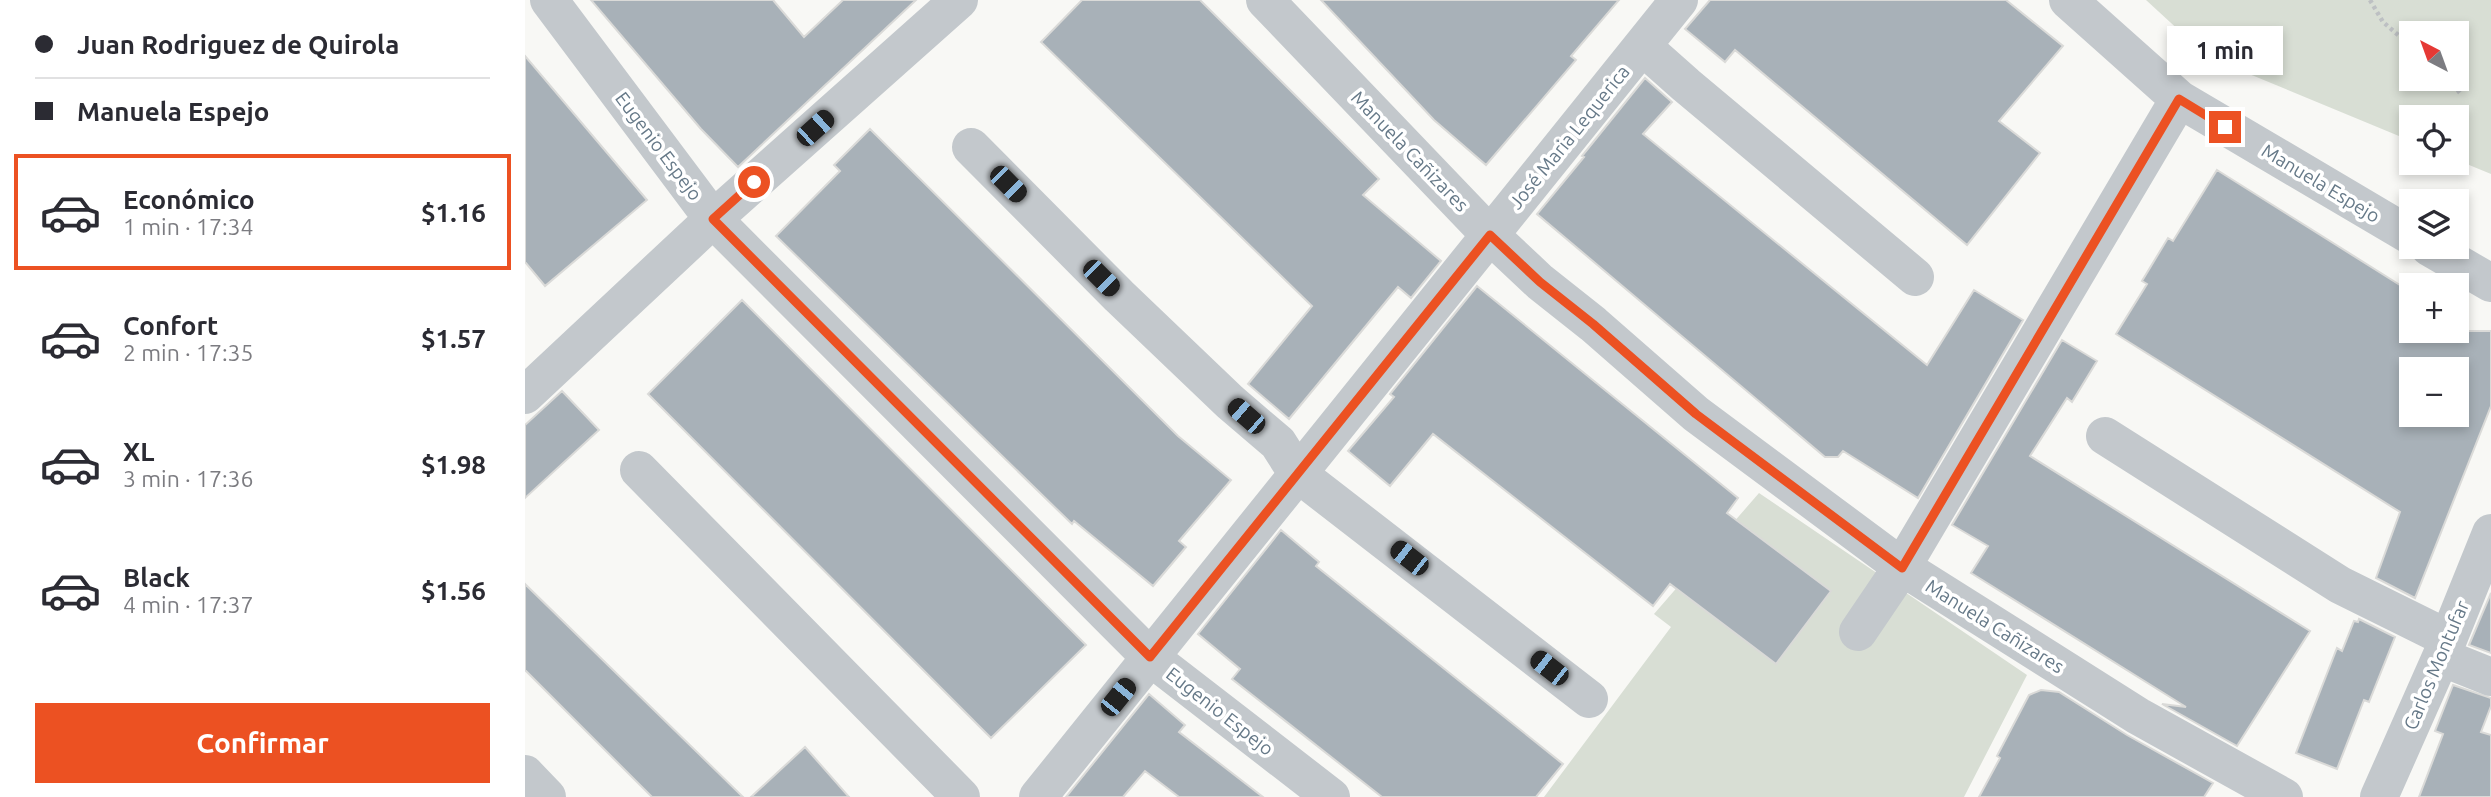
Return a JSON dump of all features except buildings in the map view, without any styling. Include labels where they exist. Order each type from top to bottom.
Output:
[{"type":"street","name":"Eugenio Espejo","points":[[549,0],[713,219],[1150,657],[1331,797]]},
{"type":"street","points":[[525,395],[713,219],[959,0]]},
{"type":"street","name":"Manuela Cañizares","points":[[1265,0],[1490,235],[1540,282],[1593,324],[1696,414],[1902,568],[2138,716],[2284,797]]},
{"type":"street","name":"José Maria Lequerica","points":[[1038,797],[1679,0]]},
{"type":"street","name":"Manuela Espejo","points":[[2067,0],[2179,99],[2399,229]]},
{"type":"street","points":[[1642,46],[1915,277]]},
{"type":"street","points":[[1858,632],[1902,568],[2179,99]]},
{"type":"street","points":[[971,147],[1119,296],[1230,402],[1278,443],[1297,472],[1589,699]]},
{"type":"street","points":[[2450,259],[2491,283]]},
{"type":"street","points":[[2105,436],[2491,677]]},
{"type":"street","points":[[639,470],[961,797]]},
{"type":"street","name":"Carlos Montufar","points":[[2379,797],[2491,533]]},
{"type":"street","points":[[525,774],[547,797]]},
{"type":"path","points":[[2370,0],[2383,22],[2399,36]]},
{"type":"shaded area","points":[[2146,0],[2491,0],[2491,174],[2469,165],[2469,105],[2399,105],[2399,136],[2208,57]]},
{"type":"shaded area","points":[[1759,493],[2027,675],[1964,797],[1544,797],[1671,627],[1654,614]]},
{"type":"route","points":[[754,182],[713,219],[1150,657],[1490,235],[1540,282],[1593,324],[1696,414],[1902,568],[2179,99],[2225,127]]}]
